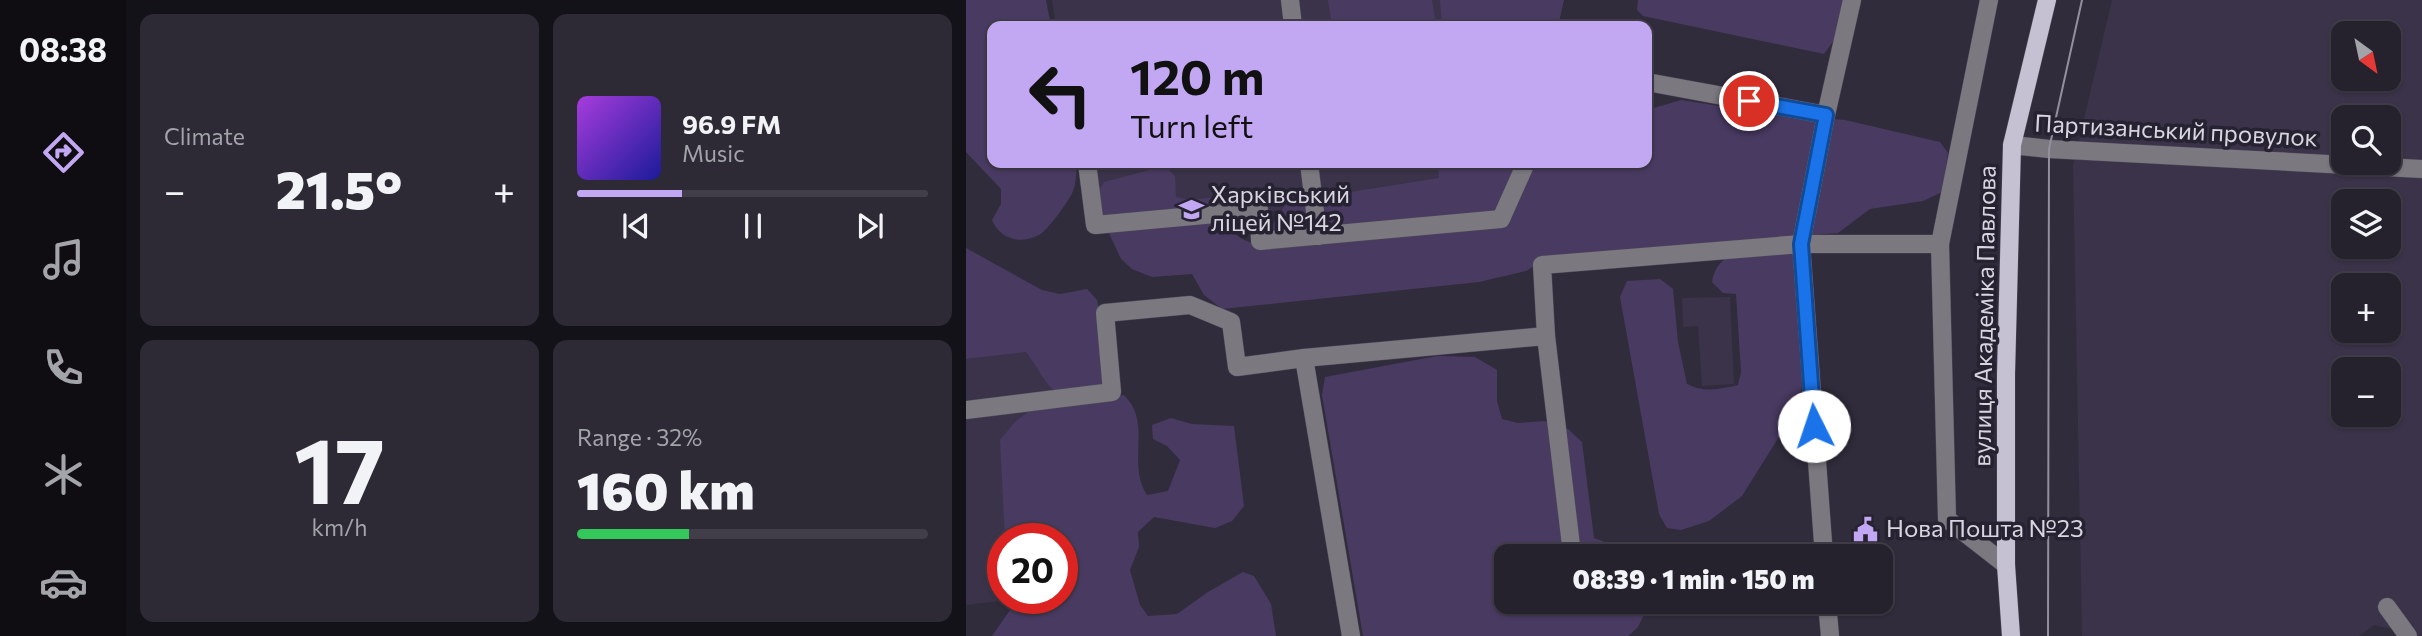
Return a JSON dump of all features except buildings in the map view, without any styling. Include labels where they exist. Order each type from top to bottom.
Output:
[{"type":"main road","name":"вулиця Академіка Павлова","points":[[2011,636],[2007,565],[2006,374],[2012,145],[2047,0]]},
{"type":"street","points":[[1290,0],[1292,21]]},
{"type":"street","points":[[1823,544],[1801,244],[1852,0]]},
{"type":"street","points":[[1989,0],[1940,244],[1947,519],[2007,565]]},
{"type":"street","points":[[1652,83],[1826,115]]},
{"type":"street","name":"Партизанський провулок","points":[[2012,145],[2040,149],[2422,169]]},
{"type":"street","points":[[1088,168],[1095,225],[1259,210],[1261,241],[1501,219],[1524,168]]},
{"type":"street","points":[[1310,168],[1318,236]]},
{"type":"street","points":[[1571,544],[1546,336],[1542,265],[1801,244],[1940,244]]},
{"type":"street","points":[[966,410],[1112,392],[1105,313],[1190,305],[1231,322],[1237,367],[1304,358],[1546,336]]},
{"type":"street","points":[[1304,358],[1351,636]]},
{"type":"street","points":[[2387,607],[2408,636]]},
{"type":"street","points":[[1828,614],[1830,636]]},
{"type":"shaded area","points":[[966,0],[1046,0],[1050,21],[987,21],[987,168],[1076,168],[1076,181],[1071,195],[1058,215],[1039,235],[1025,240],[1005,236],[992,220],[1001,204],[1001,189],[966,152]]},
{"type":"shaded area","points":[[1052,0],[1473,0],[1475,21],[1055,21]]},
{"type":"shaded area","points":[[1328,0],[1432,0],[1435,21],[1331,21]]},
{"type":"shaded area","points":[[1440,0],[1564,0],[1559,21],[1442,21]]},
{"type":"shaded area","points":[[1638,0],[1845,0],[1837,36],[1824,54],[1643,16],[1637,10]]},
{"type":"shaded area","points":[[2112,0],[2422,0],[2422,636],[2374,625],[2359,636],[2082,636],[2073,166]]},
{"type":"shaded area","points":[[1681,100],[1771,114],[1845,120],[1940,142],[1948,153],[1942,192],[1923,201],[1870,209],[1838,233],[1549,257],[1526,271],[1479,282],[1222,309],[1204,295],[1192,274],[1152,277],[1132,269],[1121,259],[1101,216],[1098,192],[1104,182],[1167,168],[1175,176],[1176,197],[1189,200],[1218,197],[1229,225],[1239,237],[1249,242],[1272,246],[1269,230],[1287,202],[1439,178],[1438,168],[1652,168],[1652,109]]},
{"type":"shaded area","name":"Харківський ліцей №142","points":[[1081,168],[1491,168],[1493,188],[1092,230]]},
{"type":"shaded area","points":[[966,248],[1042,290],[1060,294],[1087,289],[1097,300],[1100,316],[1106,376],[1100,388],[1069,392],[1054,390],[1026,352],[966,359]]},
{"type":"shaded area","points":[[1789,250],[1796,260],[1804,384],[1782,432],[1742,496],[1709,521],[1681,530],[1667,528],[1659,514],[1620,297],[1627,281],[1660,279],[1673,289],[1678,342],[1687,384],[1706,389],[1725,388],[1738,385],[1741,372],[1736,294],[1723,293],[1712,282],[1716,270],[1722,261],[1741,252]]},
{"type":"shaded area","points":[[1730,297],[1734,384],[1702,386],[1698,326],[1683,327],[1682,298]]},
{"type":"shaded area","points":[[1067,346],[1062,523],[987,523],[987,603],[966,605],[966,359]]},
{"type":"shaded area","points":[[1437,356],[1475,357],[1497,370],[1497,401],[1502,419],[1518,423],[1544,421],[1568,429],[1582,442],[1594,538],[1610,544],[1494,544],[1494,614],[1644,614],[1638,627],[1628,636],[1363,636],[1322,395],[1325,377]]},
{"type":"shaded area","points":[[1124,395],[1137,418],[1139,470],[1147,495],[1168,491],[1180,460],[1167,446],[1153,439],[1152,425],[1171,418],[1192,424],[1234,426],[1244,506],[1232,521],[1215,528],[1154,517],[1138,532],[1139,547],[1130,570],[1140,605],[1148,616],[1177,614],[1243,572],[1254,576],[1271,604],[1276,636],[992,636],[1007,614],[1078,614],[1078,523],[1004,523],[1000,440],[1015,422],[1028,412]]},
{"type":"tram line","points":[[2048,636],[2049,149],[2082,0]]},
{"type":"place","name":"Харківський ліцей №142","points":[[1191,209]]},
{"type":"place","name":"Нова Пошта №23","points":[[1866,529]]},
{"type":"route","points":[[1749,101],[1826,115],[1801,244],[1814,426]]}]
